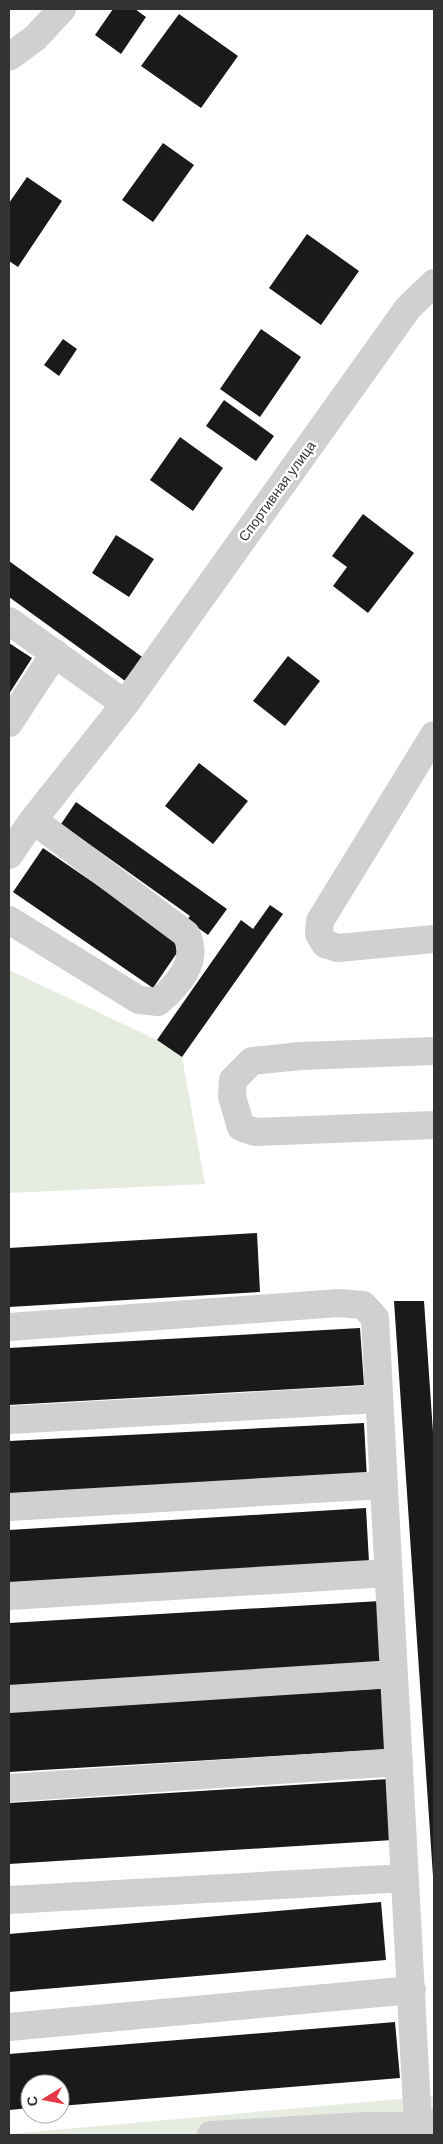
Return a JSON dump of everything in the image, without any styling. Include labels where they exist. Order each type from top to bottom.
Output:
[{"type":"street","points":[[9,57],[34,38],[62,9]]},
{"type":"street","name":"Спортивная улица","points":[[9,855],[32,820],[125,704],[408,308],[434,283]]},
{"type":"street","points":[[9,621],[125,704]]},
{"type":"street","points":[[9,723],[55,653]]},
{"type":"street","points":[[434,735],[320,921],[318,934],[325,944],[338,948],[434,940]]},
{"type":"street","points":[[9,920],[139,1000],[158,1002],[172,990],[190,961],[192,946],[186,934],[32,820]]},
{"type":"street","points":[[434,1051],[301,1056],[252,1061],[233,1080],[232,1097],[241,1127],[255,1132],[434,1125]]},
{"type":"street","points":[[9,1326],[339,1303],[363,1305],[375,1318],[412,1990],[425,2128],[362,2126],[211,2135]]},
{"type":"street","points":[[9,1420],[378,1399]]},
{"type":"street","points":[[9,1507],[383,1485]]},
{"type":"street","points":[[9,1596],[388,1573]]},
{"type":"street","points":[[9,1698],[394,1674]]},
{"type":"street","points":[[9,1788],[399,1762]]},
{"type":"street","points":[[9,1900],[406,1878]]},
{"type":"street","points":[[9,2027],[412,1990]]},
{"type":"shaded area","points":[[9,970],[157,1040],[182,1057],[205,1184],[9,1193]]},
{"type":"shaded area","points":[[434,2096],[434,2135],[9,2135],[9,2134]]},
{"type":"building","points":[[113,9],[135,9],[146,17],[121,54],[95,35]]},
{"type":"building","points":[[179,14],[238,56],[201,108],[141,66]]},
{"type":"building","points":[[163,143],[194,165],[153,222],[122,200]]},
{"type":"building","points":[[27,177],[62,201],[18,267],[9,261],[9,203]]},
{"type":"building","points":[[307,234],[359,271],[321,325],[269,288]]},
{"type":"building","points":[[261,329],[301,357],[260,417],[220,389]]},
{"type":"building","points":[[63,339],[77,349],[59,376],[44,365]]},
{"type":"building","points":[[224,400],[274,436],[256,461],[206,426]]},
{"type":"building","points":[[180,437],[223,468],[193,511],[150,480]]},
{"type":"building","points":[[363,514],[414,553],[368,613],[333,586],[347,567],[332,556]]},
{"type":"building","points":[[116,535],[154,559],[129,597],[92,573]]},
{"type":"building","points":[[9,561],[145,659],[128,683],[9,597]]},
{"type":"building","points":[[9,643],[32,658],[9,694]]},
{"type":"building","points":[[288,656],[320,681],[285,726],[253,701]]},
{"type":"building","points":[[199,763],[248,801],[213,844],[165,806]]},
{"type":"building","points":[[76,802],[227,909],[208,935],[187,920],[190,916],[61,824]]},
{"type":"building","points":[[43,848],[183,944],[153,988],[13,892]]},
{"type":"building","points":[[270,905],[283,914],[182,1057],[157,1040],[241,920],[253,929]]},
{"type":"building","points":[[257,1233],[260,1292],[9,1307],[9,1248]]},
{"type":"building","points":[[394,1301],[424,1301],[434,1447],[434,1891]]},
{"type":"building","points":[[360,1328],[364,1385],[9,1405],[9,1348]]},
{"type":"building","points":[[364,1423],[367,1479],[9,1497],[9,1441]]},
{"type":"building","points":[[366,1508],[369,1562],[9,1584],[9,1530]]},
{"type":"building","points":[[380,1601],[383,1663],[9,1686],[9,1623]]},
{"type":"building","points":[[390,1688],[393,1749],[9,1772],[9,1711]]},
{"type":"building","points":[[389,1779],[393,1840],[9,1864],[9,1803]]},
{"type":"building","points":[[381,1902],[386,1960],[9,1992],[9,1934]]},
{"type":"building","points":[[395,2022],[400,2078],[70,2105],[70,2074],[20,2074],[20,2109],[9,2110],[9,2054]]}]
